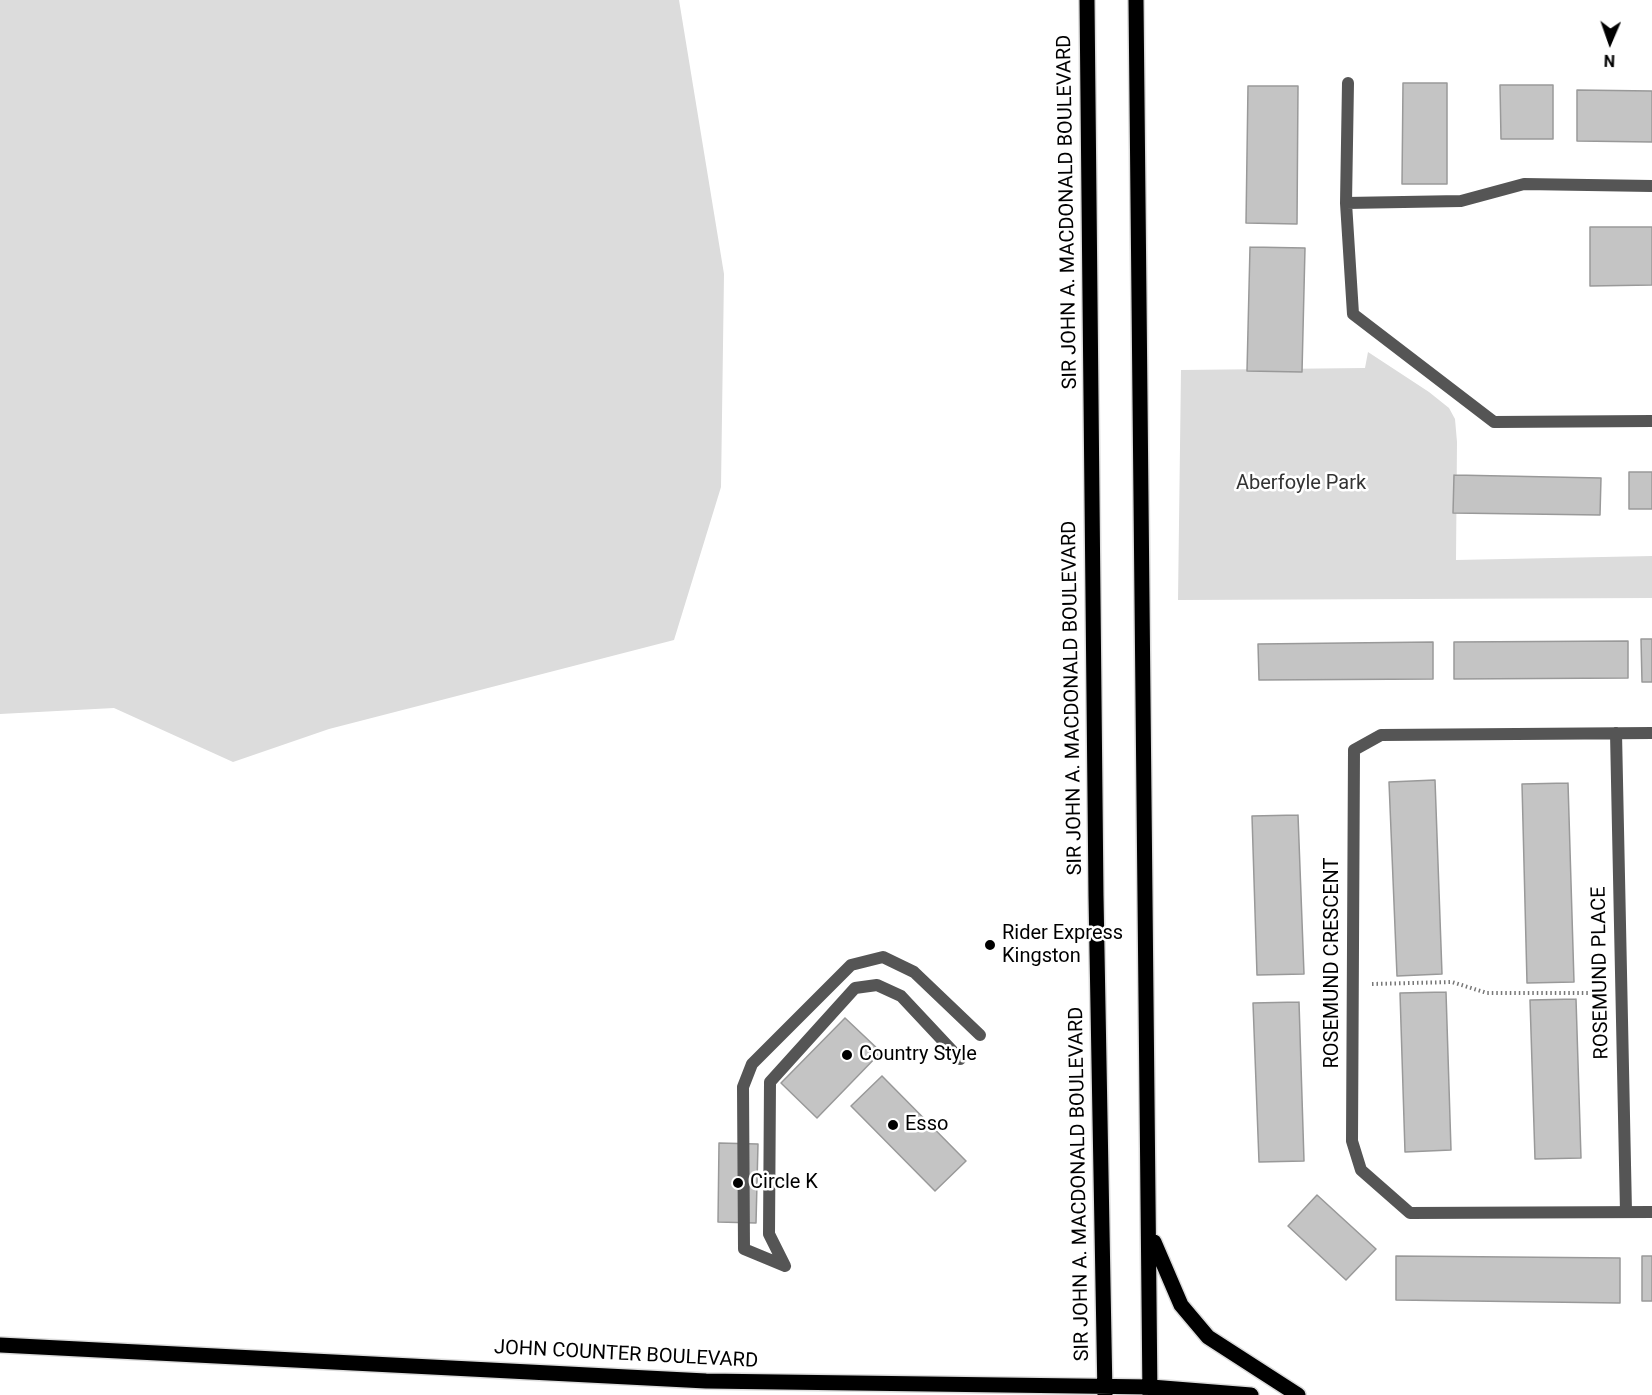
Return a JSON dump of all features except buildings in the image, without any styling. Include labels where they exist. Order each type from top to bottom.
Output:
[{"type":"main road","name":"SIR JOHN A. MACDONALD BOULEVARD","points":[[1087,0],[1095,873],[1105,1391]]},
{"type":"main road","points":[[1136,0],[1151,1234],[1150,1391]]},
{"type":"main road","points":[[1151,1234],[1180,1305],[1208,1337],[1298,1395]]},
{"type":"main road","name":"JOHN COUNTER BOULEVARD","points":[[0,1345],[706,1381],[1251,1395]]},
{"type":"street","points":[[1348,83],[1346,203],[1353,314],[1494,422],[1652,421]]},
{"type":"street","points":[[1346,203],[1461,201],[1524,184],[1652,186]]},
{"type":"street","name":"ROSEMUND PLACE","points":[[1616,733],[1626,1212]]},
{"type":"street","name":"ROSEMUND CRESCENT","points":[[1652,733],[1381,735],[1354,750],[1352,1141],[1360,1170],[1410,1213],[1652,1212]]},
{"type":"street","points":[[960,1059],[901,996],[877,985],[855,988],[770,1082],[770,1234],[785,1266],[744,1249],[743,1087],[752,1064],[851,965],[883,957],[914,972],[980,1035]]},
{"type":"path","points":[[1353,985],[1452,982],[1487,993],[1621,993]]},
{"type":"green space","points":[[0,0],[679,0],[724,274],[721,487],[674,640],[329,729],[233,762],[114,708],[0,714]]},
{"type":"green space","name":"Aberfoyle Park","points":[[1368,352],[1429,392],[1449,408],[1455,419],[1457,442],[1456,560],[1652,556],[1652,598],[1178,600],[1181,370],[1365,368]]},
{"type":"place","name":"Rider Express Kingston","points":[[990,945]]},
{"type":"place","name":"Country Style","points":[[847,1055]]},
{"type":"place","name":"Esso","points":[[893,1125]]},
{"type":"place","name":"Circle K","points":[[738,1183]]}]
